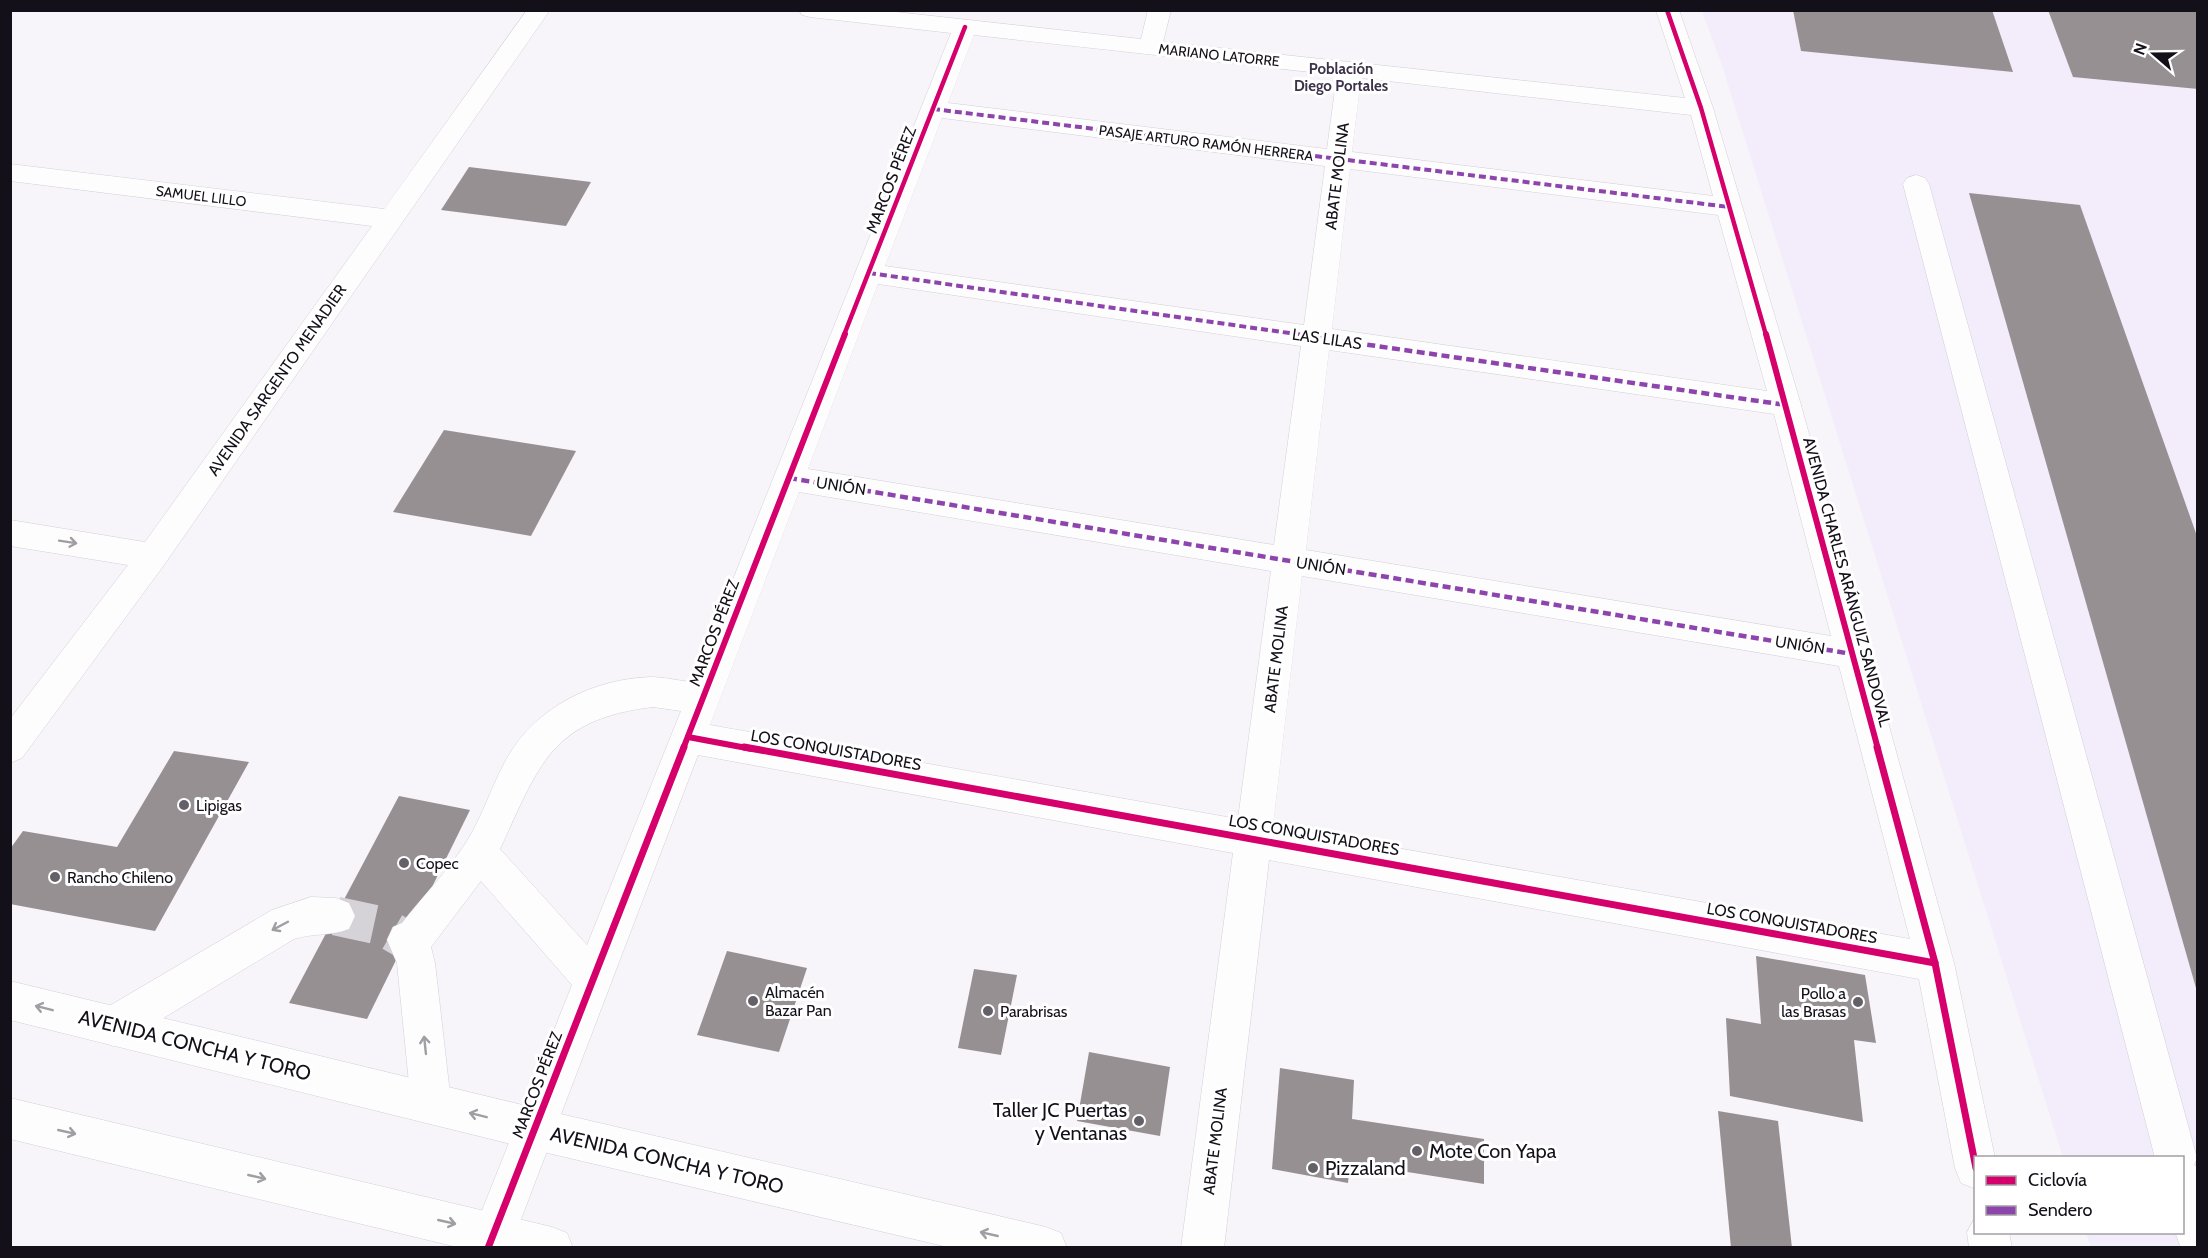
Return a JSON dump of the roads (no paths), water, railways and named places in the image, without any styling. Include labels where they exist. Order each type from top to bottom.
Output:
[{"type":"street","name":"AVENIDA SARGENTO MENADIER","points":[[10,747],[153,556],[538,10]]},
{"type":"street","name":"MARIANO LATORRE","points":[[810,10],[1701,108]]},
{"type":"street","points":[[1150,48],[1160,10]]},
{"type":"street","name":"AVENIDA CHARLES ARÁNGUIZ SANDOVAL","points":[[1667,10],[1701,108],[1786,405],[1935,963],[1974,1158]]},
{"type":"street","name":"MARCOS PÉREZ","points":[[491,1240],[965,27]]},
{"type":"street","name":"ABATE MOLINA","points":[[1202,1248],[1350,69]]},
{"type":"street","name":"PASAJE ARTURO RAMÓN HERRERA","points":[[933,109],[1729,207]]},
{"type":"street","name":"SAMUEL LILLO","points":[[10,172],[391,219]]},
{"type":"street","points":[[1916,184],[2175,1156]]},
{"type":"street","name":"LAS LILAS","points":[[869,273],[1786,405]]},
{"type":"street","name":"UNIÓN","points":[[789,478],[1852,654]]},
{"type":"street","points":[[10,533],[153,556]]},
{"type":"street","points":[[431,1103],[416,963],[408,941],[480,853],[530,752],[546,733],[560,722],[601,701],[654,692],[702,699]]},
{"type":"street","name":"LOS CONQUISTADORES","points":[[688,737],[1935,963]]},
{"type":"street","points":[[480,853],[593,980]]},
{"type":"street","points":[[113,1026],[285,922],[311,915],[336,916]]},
{"type":"street","name":"AVENIDA CONCHA Y TORO","points":[[10,1000],[535,1129],[1046,1248]]},
{"type":"street","points":[[10,1119],[491,1240],[552,1248]]},
{"type":"street","points":[[2184,1188],[2198,1237]]},
{"type":"tunnel","points":[[336,916],[382,926],[406,940]]},
{"type":"place","name":"Lipigas","points":[[184,805]]},
{"type":"place","name":"Copec","points":[[404,863]]},
{"type":"place","name":"Rancho Chileno","points":[[55,877]]},
{"type":"place","name":"Almacén Bazar Pan","points":[[753,1001]]},
{"type":"place","name":"Pollo a las Brasas","points":[[1858,1002]]},
{"type":"place","name":"Parabrisas","points":[[988,1011]]},
{"type":"place","name":"Taller JC Puertas y Ventanas","points":[[1139,1121]]},
{"type":"place","name":"Mote Con Yapa","points":[[1417,1151]]},
{"type":"place","name":"Pizzaland","points":[[1313,1168]]},
{"type":"district","name":"Población Diego Portales","points":[[1341,78]]}]
